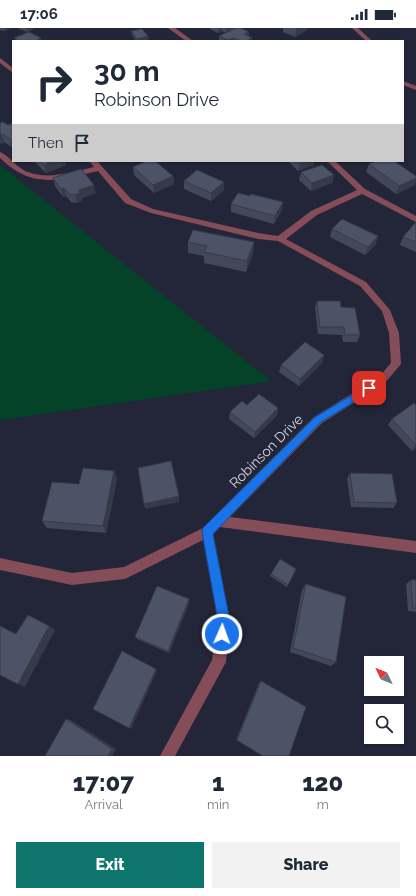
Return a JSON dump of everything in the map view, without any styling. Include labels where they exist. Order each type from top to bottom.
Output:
[{"type":"street","points":[[171,28],[189,40]]},
{"type":"street","points":[[355,28],[368,40]]},
{"type":"street","points":[[0,60],[12,70]]},
{"type":"street","points":[[404,83],[416,88]]},
{"type":"street","points":[[0,154],[21,172],[37,178],[52,177],[100,168]]},
{"type":"street","name":"Robinson Drive","points":[[0,564],[72,579],[125,573],[207,532],[318,420],[382,380],[396,364],[394,333],[386,310],[363,284],[280,238],[258,236],[151,211],[128,201],[94,162]]},
{"type":"street","points":[[332,162],[362,191],[416,219]]},
{"type":"street","points":[[280,238],[314,213],[362,191]]},
{"type":"street","points":[[217,522],[416,547]]},
{"type":"street","points":[[167,756],[219,662],[224,621],[207,532]]},
{"type":"green space","points":[[0,165],[271,381],[0,420]]},
{"type":"building","points":[[236,28],[241,28],[249,32],[244,34],[252,38],[248,40],[238,40],[233,38],[228,40],[219,36]]},
{"type":"building","points":[[142,29],[148,36],[137,39],[131,31]]},
{"type":"building","points":[[29,32],[41,38],[37,40],[17,40],[14,38]]},
{"type":"building","points":[[3,122],[8,125],[12,123],[12,140],[2,134],[0,135],[0,123]]},
{"type":"building","points":[[41,162],[51,162],[44,165]]},
{"type":"building","points":[[145,162],[156,162],[173,176],[153,185],[133,167]]},
{"type":"building","points":[[374,162],[395,162],[416,176],[416,178],[399,186],[369,164]]},
{"type":"building","points":[[322,165],[334,175],[312,183],[301,172]]},
{"type":"building","points":[[81,169],[94,185],[79,190],[80,193],[75,195],[69,194],[64,188],[61,189],[53,178]]},
{"type":"building","points":[[197,170],[224,182],[211,193],[184,181]]},
{"type":"building","points":[[238,193],[250,196],[251,194],[283,202],[275,216],[231,204]]},
{"type":"building","points":[[342,219],[378,236],[368,247],[332,229]]},
{"type":"building","points":[[416,222],[416,242],[403,237]]},
{"type":"building","points":[[193,230],[254,242],[247,261],[204,252],[207,246],[188,242]]},
{"type":"building","points":[[317,301],[340,301],[341,307],[355,308],[360,335],[345,335],[344,327],[320,327]]},
{"type":"building","points":[[305,342],[324,355],[300,379],[281,365]]},
{"type":"building","points":[[259,394],[278,408],[255,432],[230,412],[242,401],[247,405]]},
{"type":"building","points":[[414,403],[416,405],[416,445],[392,419]]},
{"type":"building","points":[[171,461],[179,496],[144,504],[138,468]]},
{"type":"building","points":[[83,468],[114,471],[103,526],[42,521],[52,482],[79,484]]},
{"type":"building","points":[[350,473],[392,474],[397,503],[354,502]]},
{"type":"building","points":[[280,559],[296,569],[288,585],[271,574]]},
{"type":"building","points":[[411,580],[416,580],[416,608],[413,608]]},
{"type":"building","points":[[306,584],[346,597],[336,662],[293,648]]},
{"type":"building","points":[[157,586],[189,599],[168,651],[135,637]]},
{"type":"building","points":[[28,615],[49,626],[18,684],[0,675],[0,626],[16,634]]},
{"type":"building","points":[[122,651],[156,669],[129,728],[93,709]]},
{"type":"building","points":[[261,681],[306,707],[289,756],[263,756],[237,740]]},
{"type":"building","points":[[66,719],[112,749],[108,756],[45,756]]},
{"type":"route","points":[[222,634],[224,621],[207,532],[318,420],[369,388]]}]
